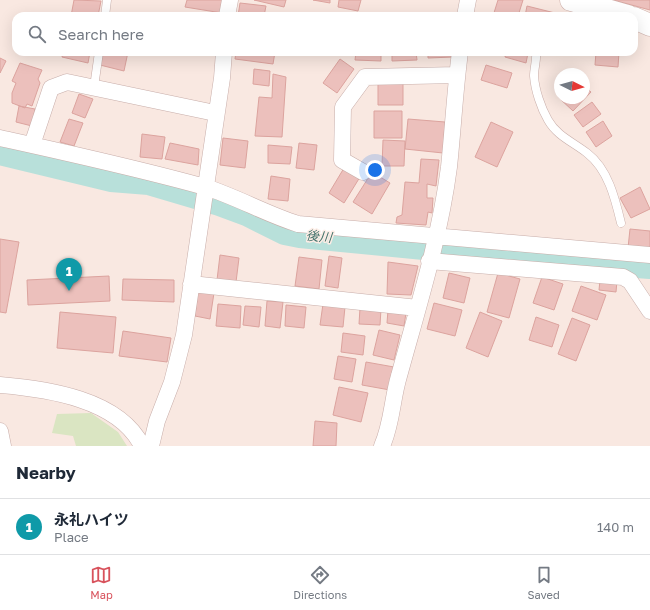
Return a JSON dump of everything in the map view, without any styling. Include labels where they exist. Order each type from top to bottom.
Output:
[{"type":"main road","points":[[571,0],[614,12]]},
{"type":"main road","points":[[638,20],[650,25]]},
{"type":"street","points":[[228,12],[230,0]]},
{"type":"street","points":[[466,12],[468,0]]},
{"type":"street","points":[[151,446],[154,432],[172,382],[178,359],[191,284],[215,114],[222,78],[224,56]]},
{"type":"street","points":[[382,446],[390,426],[395,388],[418,308],[449,167],[459,56]]},
{"type":"street","points":[[363,172],[342,160],[343,107],[364,77],[457,75]]},
{"type":"street","points":[[32,145],[51,88],[67,82],[215,114]]},
{"type":"street","points":[[0,138],[32,145],[204,196],[242,200],[284,220],[298,224],[623,277],[630,281],[650,312]]},
{"type":"street","points":[[432,247],[650,255]]},
{"type":"street","points":[[191,284],[418,308]]},
{"type":"street","points":[[0,385],[65,395],[95,405],[121,419],[142,446]]},
{"type":"street","points":[[0,431],[3,446]]},
{"type":"lane","points":[[106,12],[107,0]]},
{"type":"lane","points":[[94,88],[98,56]]},
{"type":"lane","points":[[536,56],[534,76],[541,102],[548,119],[557,132],[588,153],[600,166],[613,191],[621,223]]},
{"type":"green space","points":[[91,413],[118,432],[127,446],[76,446],[73,436],[52,433],[57,414]]},
{"type":"building","points":[[74,0],[101,1],[99,12],[72,12]]},
{"type":"building","points":[[187,0],[223,0],[222,12],[185,7]]},
{"type":"building","points":[[254,0],[286,0],[284,7]]},
{"type":"building","points":[[313,0],[330,0],[330,3]]},
{"type":"building","points":[[339,0],[361,0],[358,11],[338,7]]},
{"type":"building","points":[[498,0],[523,0],[519,12],[494,12]]},
{"type":"building","points":[[613,0],[650,0],[650,10]]},
{"type":"building","points":[[240,3],[266,6],[265,12],[239,12]]},
{"type":"building","points":[[527,6],[551,12],[526,12]]},
{"type":"building","points":[[62,56],[89,56],[88,63]]},
{"type":"building","points":[[103,56],[127,56],[124,71],[100,65]]},
{"type":"building","points":[[235,56],[274,56],[273,64],[235,59]]},
{"type":"building","points":[[356,56],[381,56],[381,61],[355,60]]},
{"type":"building","points":[[392,56],[416,56],[417,60],[392,61]]},
{"type":"building","points":[[428,56],[453,56],[453,57],[428,58]]},
{"type":"building","points":[[505,56],[527,56],[526,63]]},
{"type":"building","points":[[596,56],[619,56],[618,67],[595,65]]},
{"type":"building","points":[[0,58],[6,61],[0,73]]},
{"type":"building","points":[[340,59],[354,69],[337,93],[323,83]]},
{"type":"building","points":[[20,63],[42,70],[38,79],[40,83],[32,106],[27,104],[25,108],[12,103],[12,93],[16,83],[12,81]]},
{"type":"building","points":[[486,65],[512,73],[507,88],[481,80]]},
{"type":"building","points":[[254,69],[270,71],[269,86],[253,84]]},
{"type":"building","points":[[273,74],[286,77],[282,137],[255,136],[259,97],[272,98]]},
{"type":"building","points":[[378,81],[403,81],[403,105],[378,105]]},
{"type":"building","points":[[79,94],[93,99],[85,118],[72,113]]},
{"type":"building","points":[[592,102],[601,114],[583,127],[574,115]]},
{"type":"building","points":[[566,104],[580,104],[573,111]]},
{"type":"building","points":[[19,106],[35,109],[32,126],[16,122]]},
{"type":"building","points":[[374,111],[402,111],[402,138],[374,138]]},
{"type":"building","points":[[69,119],[83,123],[74,146],[60,142]]},
{"type":"building","points":[[408,119],[445,122],[443,153],[405,149]]},
{"type":"building","points":[[603,121],[612,136],[596,147],[586,132]]},
{"type":"building","points":[[491,122],[513,132],[497,167],[475,157]]},
{"type":"building","points":[[142,134],[165,137],[162,159],[140,157]]},
{"type":"building","points":[[223,138],[248,141],[245,168],[220,165]]},
{"type":"building","points":[[383,140],[405,141],[404,166],[382,166]]},
{"type":"building","points":[[170,143],[199,149],[198,165],[165,159]]},
{"type":"building","points":[[299,143],[317,145],[314,170],[296,168]]},
{"type":"building","points":[[268,145],[292,147],[290,164],[268,163]]},
{"type":"building","points":[[421,159],[439,160],[436,186],[427,184],[427,198],[433,198],[432,213],[428,212],[426,225],[396,223],[397,217],[402,215],[405,182],[419,183]]},
{"type":"building","points":[[344,168],[360,177],[344,203],[329,193]]},
{"type":"building","points":[[372,172],[390,183],[372,214],[353,202]]},
{"type":"building","points":[[271,176],[290,179],[288,201],[268,199]]},
{"type":"building","points":[[640,187],[650,209],[631,218],[620,198]]},
{"type":"building","points":[[630,229],[650,231],[650,250],[628,248]]},
{"type":"building","points":[[0,239],[19,242],[6,313],[0,312]]},
{"type":"building","points":[[220,255],[239,258],[236,282],[217,280]]},
{"type":"building","points":[[329,256],[342,258],[338,288],[325,286]]},
{"type":"building","points":[[299,257],[322,260],[319,289],[295,286]]},
{"type":"building","points":[[388,262],[418,266],[411,295],[387,294]]},
{"type":"building","points":[[449,273],[470,278],[464,303],[443,298]]},
{"type":"building","points":[[498,273],[520,279],[509,318],[487,312]]},
{"type":"building","points":[[109,276],[110,301],[28,305],[27,280]]},
{"type":"building","points":[[542,277],[563,284],[554,310],[533,303]]},
{"type":"building","points":[[123,279],[174,280],[174,302],[122,300]]},
{"type":"building","points":[[600,280],[617,281],[616,292],[599,290]]},
{"type":"building","points":[[581,286],[606,295],[597,320],[572,311]]},
{"type":"building","points":[[198,291],[214,293],[210,319],[195,316]]},
{"type":"building","points":[[267,301],[283,302],[280,328],[265,326]]},
{"type":"building","points":[[434,303],[462,310],[455,336],[427,329]]},
{"type":"building","points":[[218,304],[241,306],[240,328],[216,326]]},
{"type":"building","points":[[323,304],[345,307],[343,327],[320,325]]},
{"type":"building","points":[[286,305],[306,307],[304,328],[285,326]]},
{"type":"building","points":[[245,306],[261,307],[259,327],[243,325]]},
{"type":"building","points":[[360,308],[381,309],[380,325],[359,324]]},
{"type":"building","points":[[388,310],[406,313],[404,326],[387,323]]},
{"type":"building","points":[[60,312],[116,317],[113,353],[57,348]]},
{"type":"building","points":[[480,312],[502,321],[488,357],[466,348]]},
{"type":"building","points":[[536,317],[559,325],[552,347],[529,340]]},
{"type":"building","points":[[572,318],[590,325],[576,361],[558,354]]},
{"type":"building","points":[[379,330],[400,335],[394,360],[373,355]]},
{"type":"building","points":[[123,331],[171,338],[167,362],[119,356]]},
{"type":"building","points":[[343,333],[365,336],[363,355],[341,352]]},
{"type":"building","points":[[338,356],[356,359],[352,382],[334,379]]},
{"type":"building","points":[[366,362],[394,367],[390,390],[362,385]]},
{"type":"building","points":[[339,387],[368,393],[361,422],[333,415]]},
{"type":"building","points":[[315,421],[337,423],[336,446],[313,446]]},
{"type":"waterway","name":"後川","points":[[0,151],[111,178],[149,181],[220,202],[247,212],[285,231],[300,234],[517,255],[650,265]]},
{"type":"place","name":"永礼ハイツ","points":[[69,291]]}]
